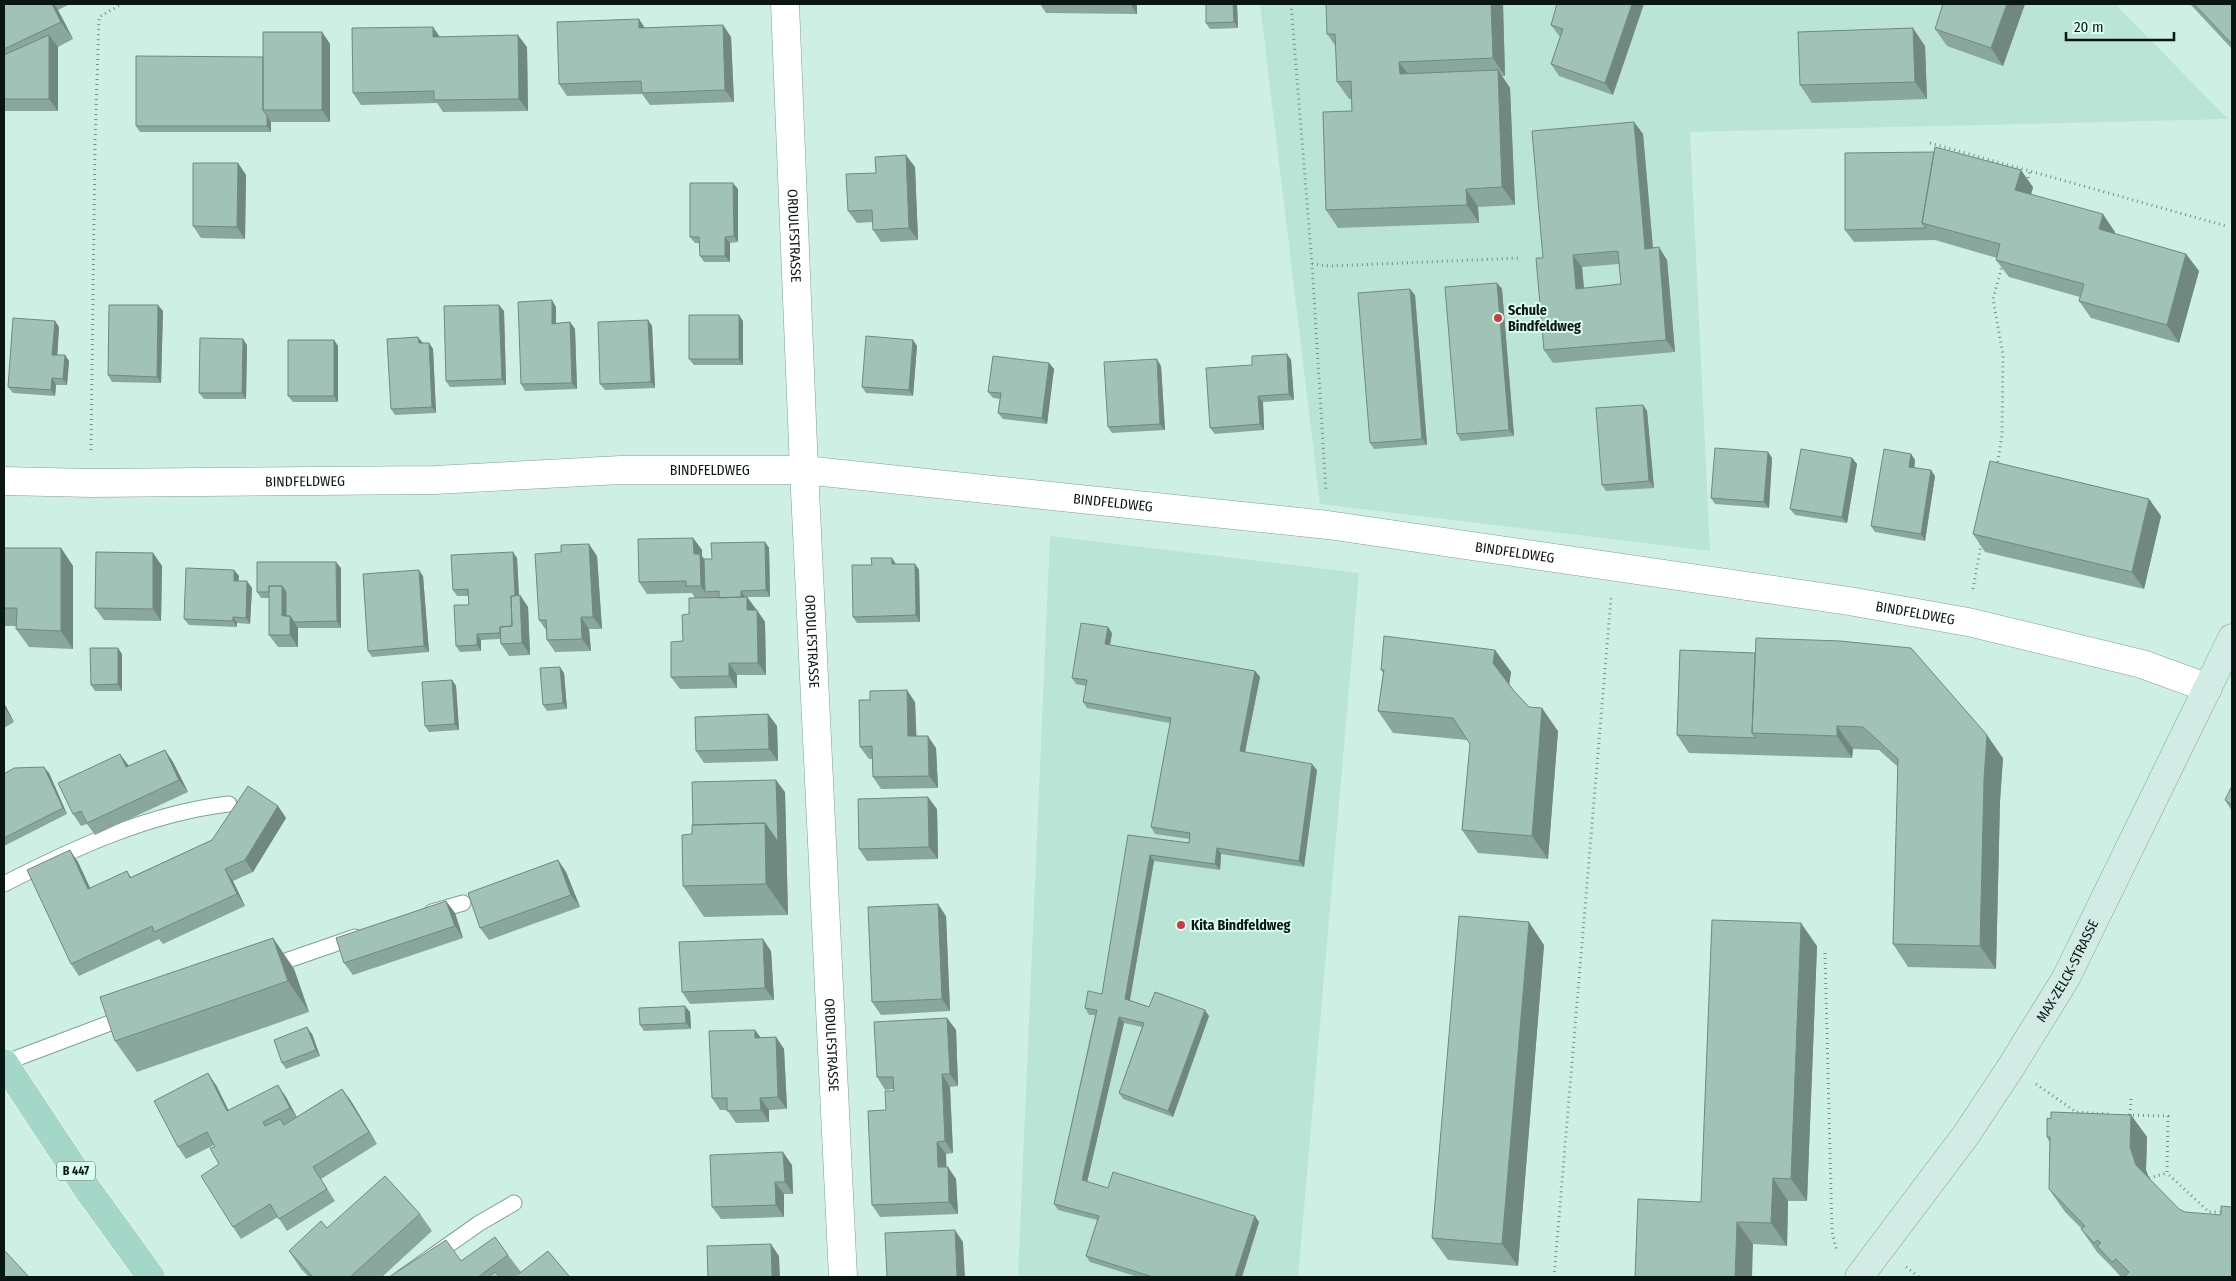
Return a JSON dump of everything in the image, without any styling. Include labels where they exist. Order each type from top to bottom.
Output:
[{"type":"main road","name":"B 447","points":[[4,1063],[88,1190],[151,1277]]},
{"type":"street","name":"ORDULFSTRASSE","points":[[785,4],[804,470],[843,1277]]},
{"type":"street","name":"BINDFELDWEG","points":[[4,481],[91,483],[436,480],[621,470],[804,470],[1328,525],[1849,601],[1968,622],[2142,664],[2208,688]]},
{"type":"street","name":"MAX-ZELCK-STRASSE","points":[[1860,1277],[1966,1135],[2066,978],[2232,638]]},
{"type":"lane","points":[[4,884],[45,863],[117,834],[200,807],[229,804]]},
{"type":"lane","points":[[417,917],[463,903]]},
{"type":"lane","points":[[250,973],[372,931]]},
{"type":"lane","points":[[4,1063],[137,1013]]},
{"type":"lane","points":[[403,1277],[478,1224],[514,1203]]},
{"type":"path","points":[[91,483],[93,277],[99,17],[122,4]]},
{"type":"path","points":[[1291,4],[1312,264],[1328,525]]},
{"type":"path","points":[[1930,143],[2226,226]]},
{"type":"path","points":[[2026,186],[2030,171]]},
{"type":"path","points":[[1312,264],[1331,266],[1520,258]]},
{"type":"path","points":[[1996,474],[2002,435],[2003,355],[1993,299],[2004,260]]},
{"type":"path","points":[[1978,557],[1982,538]]},
{"type":"path","points":[[1554,1277],[1611,594]]},
{"type":"path","points":[[1825,953],[1832,1232],[1838,1259]]},
{"type":"path","points":[[2011,1067],[2076,1112],[2112,1114]]},
{"type":"path","points":[[2130,1115],[2131,1097]]},
{"type":"path","points":[[2121,1115],[2168,1116],[2168,1173],[2208,1212],[2232,1212]]},
{"type":"path","points":[[2149,1178],[2168,1173]]},
{"type":"path","points":[[2206,1219],[2208,1212]]},
{"type":"shaded area","name":"Schule Bindfeldweg","points":[[1260,4],[2115,4],[2228,119],[1690,132],[1710,551],[1320,504]]},
{"type":"shaded area","name":"Kita Bindfeldweg","points":[[1050,536],[1359,573],[1298,1277],[1018,1277]]},
{"type":"building","points":[[4,4],[52,4],[61,22],[4,49]]},
{"type":"building","points":[[1206,4],[1233,4],[1234,22],[1206,23]]},
{"type":"building","points":[[1326,4],[1491,4],[1493,58],[1399,62],[1400,74],[1498,70],[1502,187],[1466,189],[1467,205],[1326,210],[1323,112],[1352,111],[1351,81],[1337,82],[1335,34],[1327,34]]},
{"type":"building","points":[[1557,4],[1632,4],[1605,83],[1551,64],[1563,29],[1551,25]]},
{"type":"building","points":[[1943,4],[2007,4],[1991,48],[1935,29]]},
{"type":"building","points":[[2194,4],[2232,4],[2232,44]]},
{"type":"building","points":[[639,19],[639,28],[723,25],[725,90],[642,93],[641,81],[559,84],[557,22]]},
{"type":"building","points":[[433,27],[433,37],[518,35],[519,99],[434,100],[434,91],[353,93],[352,28]]},
{"type":"building","points":[[1913,28],[1915,82],[1800,85],[1798,32]]},
{"type":"building","points":[[263,32],[322,32],[322,110],[263,110]]},
{"type":"building","points":[[49,35],[49,99],[4,99],[4,55]]},
{"type":"building","points":[[136,56],[263,57],[263,110],[267,116],[267,126],[136,126]]},
{"type":"building","points":[[1634,122],[1645,249],[1659,247],[1666,340],[1544,350],[1536,258],[1543,258],[1532,131]],"holes":[[[1618,251],[1621,284],[1576,289],[1573,255]]]},
{"type":"building","points":[[1935,147],[2021,170],[2015,190],[2103,214],[2099,229],[2186,254],[2167,325],[2079,301],[2084,284],[1996,260],[2000,244],[1922,223]]},
{"type":"building","points":[[1934,152],[1922,223],[1926,228],[1845,230],[1845,153]]},
{"type":"building","points":[[906,155],[909,228],[873,230],[872,210],[848,211],[846,174],[876,173],[875,157]]},
{"type":"building","points":[[193,163],[238,163],[237,227],[193,226]]},
{"type":"building","points":[[690,183],[733,183],[734,236],[725,237],[725,256],[700,256],[699,237],[690,237]]},
{"type":"building","points":[[1497,283],[1509,430],[1457,434],[1445,287]]},
{"type":"building","points":[[1410,289],[1422,439],[1370,443],[1358,293]]},
{"type":"building","points":[[552,300],[552,324],[570,322],[572,383],[521,384],[518,302]]},
{"type":"building","points":[[109,305],[158,305],[157,377],[108,375]]},
{"type":"building","points":[[499,305],[502,379],[446,381],[444,306]]},
{"type":"building","points":[[689,315],[739,315],[739,359],[689,359]]},
{"type":"building","points":[[13,318],[55,321],[52,355],[65,355],[63,379],[52,378],[51,390],[8,387]]},
{"type":"building","points":[[648,320],[651,382],[600,384],[598,322]]},
{"type":"building","points":[[866,336],[913,340],[909,390],[862,387]]},
{"type":"building","points":[[418,337],[419,343],[429,343],[432,407],[391,409],[387,339]]},
{"type":"building","points":[[200,338],[243,339],[242,393],[199,393]]},
{"type":"building","points":[[288,340],[334,340],[334,396],[288,396]]},
{"type":"building","points":[[1287,354],[1289,394],[1258,396],[1260,424],[1210,428],[1206,368],[1252,365],[1252,356]]},
{"type":"building","points":[[993,356],[1049,363],[1042,418],[998,413],[1001,393],[988,392]]},
{"type":"building","points":[[1157,359],[1160,424],[1108,427],[1104,362]]},
{"type":"building","points":[[1643,405],[1649,481],[1602,485],[1596,408]]},
{"type":"building","points":[[1715,448],[1768,452],[1764,502],[1711,498]]},
{"type":"building","points":[[1801,449],[1852,458],[1842,517],[1790,509]]},
{"type":"building","points":[[1884,449],[1911,454],[1909,467],[1931,470],[1921,534],[1871,526]]},
{"type":"building","points":[[1990,461],[2149,499],[2132,572],[1973,534]]},
{"type":"building","points":[[693,538],[694,554],[700,554],[701,586],[686,586],[686,581],[639,582],[638,539]]},
{"type":"building","points":[[765,542],[766,590],[741,591],[741,597],[719,598],[719,591],[705,592],[704,559],[712,559],[711,543]]},
{"type":"building","points":[[589,544],[593,617],[581,617],[582,639],[547,640],[546,620],[539,620],[535,554],[561,552],[561,545]]},
{"type":"building","points":[[4,548],[61,548],[61,631],[16,629],[17,608],[4,608]]},
{"type":"building","points":[[96,552],[153,553],[153,609],[95,608]]},
{"type":"building","points":[[513,552],[515,596],[511,596],[512,626],[500,627],[500,633],[477,634],[477,645],[456,646],[454,605],[469,605],[468,589],[453,590],[451,555]]},
{"type":"building","points":[[871,558],[892,558],[892,564],[915,564],[916,615],[853,617],[852,565],[872,565]]},
{"type":"building","points":[[257,562],[336,562],[337,621],[294,622],[290,616],[286,616],[286,592],[282,586],[269,586],[269,592],[257,592]]},
{"type":"building","points":[[186,568],[234,570],[234,581],[247,581],[246,618],[233,617],[233,621],[184,619]]},
{"type":"building","points":[[419,570],[424,646],[368,651],[363,574]]},
{"type":"building","points":[[269,586],[282,586],[282,616],[290,616],[290,635],[269,635]]},
{"type":"building","points":[[520,595],[522,643],[501,644],[500,627],[512,626],[511,596]]},
{"type":"building","points":[[747,597],[747,610],[757,610],[758,663],[729,663],[729,676],[671,677],[671,642],[683,641],[682,615],[689,614],[689,598]]},
{"type":"building","points":[[1081,623],[1108,627],[1105,644],[1255,671],[1240,751],[1312,764],[1299,861],[1217,848],[1215,864],[1150,855],[1125,999],[1149,1007],[1155,992],[1205,1010],[1168,1111],[1119,1093],[1144,1023],[1119,1017],[1082,1180],[1108,1188],[1113,1172],[1255,1216],[1235,1277],[1153,1277],[1086,1256],[1099,1216],[1054,1204],[1097,1010],[1085,1008],[1088,991],[1102,994],[1128,835],[1189,843],[1190,833],[1151,827],[1171,718],[1083,702],[1087,680],[1072,678]]},
{"type":"building","points":[[1384,636],[1495,650],[1493,663],[1514,691],[1529,707],[1542,708],[1532,836],[1462,830],[1470,744],[1453,718],[1378,711],[1384,670],[1381,670]]},
{"type":"building","points":[[1756,638],[1840,641],[1911,648],[1987,735],[1984,779],[1980,946],[1893,944],[1898,759],[1863,727],[1837,726],[1837,736],[1752,733]]},
{"type":"building","points":[[90,648],[118,648],[118,684],[91,685]]},
{"type":"building","points":[[1680,650],[1755,653],[1752,733],[1756,738],[1677,735]]},
{"type":"building","points":[[560,667],[563,703],[543,705],[540,668]]},
{"type":"building","points":[[452,680],[455,724],[425,726],[422,682]]},
{"type":"building","points":[[907,690],[908,736],[928,736],[929,776],[873,777],[872,746],[860,747],[859,700],[870,700],[870,691]]},
{"type":"building","points":[[768,714],[769,749],[696,751],[695,717]]},
{"type":"building","points":[[165,750],[179,780],[87,823],[81,811],[73,814],[58,783],[120,754],[126,767]]},
{"type":"building","points":[[44,767],[63,808],[4,838],[4,774],[14,768]]},
{"type":"building","points":[[776,780],[778,842],[765,823],[693,825],[692,782]]},
{"type":"building","points":[[248,786],[278,806],[245,860],[225,869],[237,894],[154,932],[152,926],[71,964],[27,870],[70,850],[88,889],[127,871],[130,878],[212,840]]},
{"type":"building","points":[[2232,786],[2232,805],[2225,800]]},
{"type":"building","points":[[928,797],[929,847],[859,849],[858,799]]},
{"type":"building","points":[[765,823],[766,884],[683,886],[682,835],[692,834],[692,825]]},
{"type":"building","points":[[558,860],[571,895],[480,928],[468,893]]},
{"type":"building","points":[[446,901],[455,926],[344,963],[336,938]]},
{"type":"building","points":[[938,904],[942,999],[872,1002],[868,907]]},
{"type":"building","points":[[1459,916],[1529,922],[1502,1244],[1432,1238]]},
{"type":"building","points":[[1712,920],[1801,923],[1791,1179],[1773,1178],[1771,1223],[1737,1222],[1735,1277],[1635,1277],[1638,1199],[1701,1202]]},
{"type":"building","points":[[273,938],[288,981],[115,1041],[100,997]]},
{"type":"building","points":[[763,939],[765,988],[682,992],[679,942]]},
{"type":"building","points":[[685,1006],[686,1023],[640,1025],[639,1008]]},
{"type":"building","points":[[947,1018],[950,1074],[942,1074],[945,1141],[937,1142],[938,1167],[948,1167],[949,1202],[872,1205],[868,1111],[886,1110],[885,1091],[894,1091],[893,1077],[877,1077],[874,1022]]},
{"type":"building","points":[[307,1027],[316,1050],[282,1063],[274,1040]]},
{"type":"building","points":[[755,1030],[755,1038],[776,1037],[778,1097],[760,1098],[761,1110],[727,1111],[727,1098],[712,1098],[709,1031]]},
{"type":"building","points":[[208,1073],[227,1111],[278,1085],[290,1108],[263,1122],[265,1126],[280,1119],[284,1125],[342,1089],[369,1132],[313,1167],[327,1189],[279,1219],[270,1204],[233,1227],[201,1176],[219,1164],[210,1148],[215,1147],[207,1132],[178,1147],[154,1101]]},
{"type":"building","points":[[2051,1112],[2131,1115],[2130,1147],[2136,1165],[2179,1209],[2185,1212],[2221,1215],[2221,1206],[2232,1207],[2232,1277],[2125,1276],[2129,1272],[2116,1259],[2112,1262],[2097,1246],[2101,1243],[2098,1240],[2094,1243],[2081,1229],[2085,1226],[2049,1189],[2050,1137],[2047,1137],[2047,1118],[2051,1119]]},
{"type":"building","points":[[783,1152],[785,1182],[775,1182],[776,1205],[712,1207],[710,1155]]},
{"type":"building","points":[[385,1176],[420,1214],[350,1277],[313,1277],[289,1251],[321,1221],[327,1228]]},
{"type":"building","points":[[955,1230],[957,1277],[887,1277],[885,1233]]},
{"type":"building","points":[[495,1237],[508,1255],[478,1277],[389,1277],[446,1240],[461,1261]]},
{"type":"building","points":[[771,1244],[772,1277],[708,1277],[707,1246]]},
{"type":"building","points":[[4,1250],[29,1277],[4,1277]]},
{"type":"building","points":[[548,1251],[568,1277],[515,1277]]},
{"type":"building","points":[[495,1272],[500,1277],[488,1277]]},
{"type":"place","name":"Schule Bindfeldweg","points":[[1498,318]]},
{"type":"place","name":"Kita Bindfeldweg","points":[[1181,925]]}]
